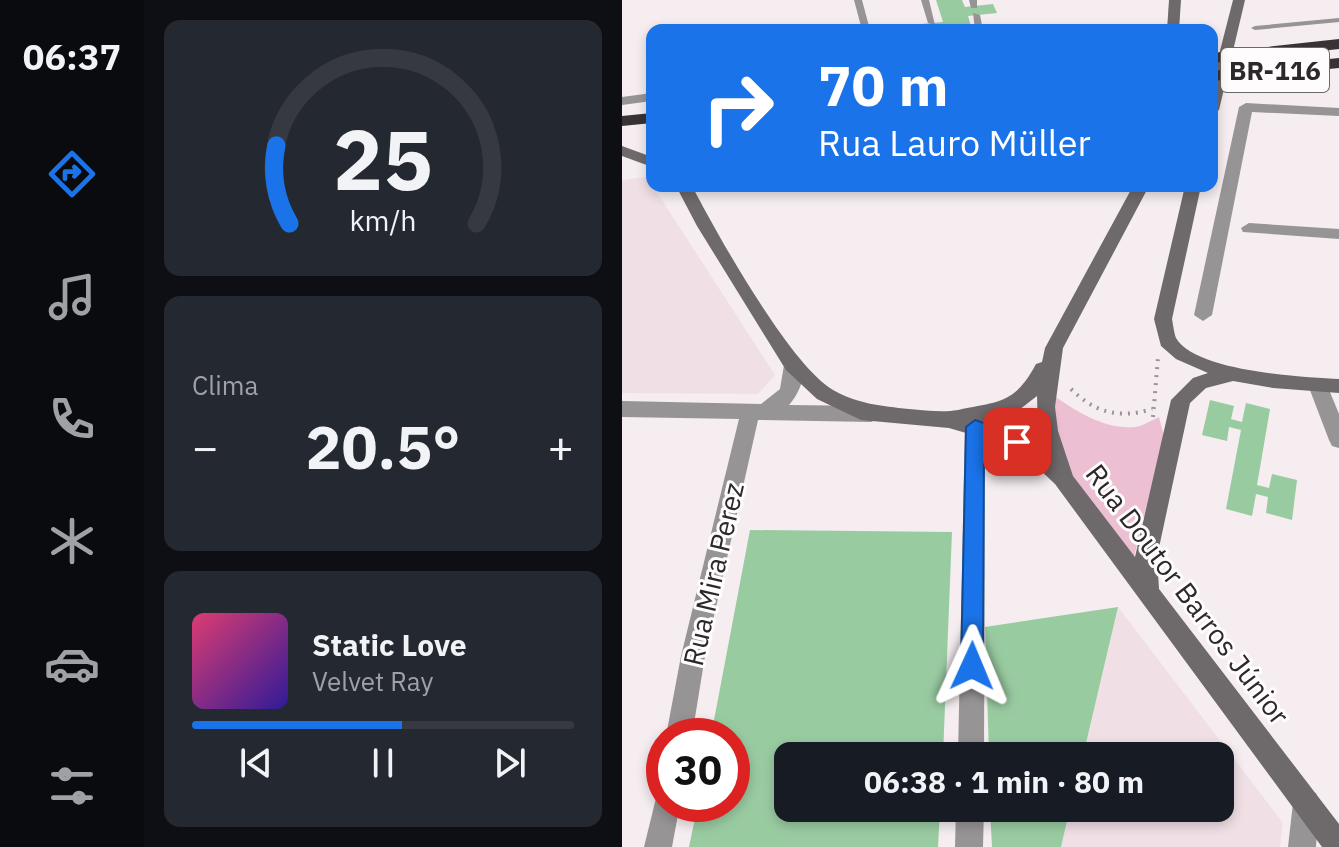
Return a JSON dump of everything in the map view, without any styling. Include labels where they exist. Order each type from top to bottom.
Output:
[{"type":"highway","name":"BR-116","points":[[1218,57],[1339,44]]},
{"type":"highway","name":"BR-116","points":[[1218,75],[1339,63]]},
{"type":"highway","points":[[622,121],[646,129]]},
{"type":"highway","points":[[622,137],[646,131]]},
{"type":"main road","points":[[1174,24],[1175,0]]},
{"type":"main road","points":[[1218,86],[1239,0]]},
{"type":"main road","points":[[622,151],[646,160]]},
{"type":"main road","points":[[687,192],[705,226],[793,365],[829,398],[871,414],[949,420],[975,427],[1030,448],[1064,480]]},
{"type":"main road","name":"Rua Doutor Barros Júnior","points":[[1138,192],[1054,348],[1045,407],[1048,431],[1064,480],[1339,847]]},
{"type":"main road","points":[[1192,192],[1164,317],[1166,337],[1176,349],[1191,359],[1232,374],[1339,386]]},
{"type":"main road","points":[[949,420],[997,413],[1019,403],[1033,391],[1054,348]]},
{"type":"main road","points":[[1148,590],[1146,557],[1181,400],[1200,383],[1232,374]]},
{"type":"street","points":[[622,101],[646,98]]},
{"type":"street","points":[[1203,315],[1246,107],[1339,112]]},
{"type":"street","points":[[1249,228],[1339,234]]},
{"type":"street","points":[[756,413],[777,404],[790,389],[795,379],[793,365]]},
{"type":"street","points":[[1318,385],[1339,440]]},
{"type":"street","points":[[622,409],[871,414]]},
{"type":"street","name":"Rua Mira Perez","points":[[682,718],[693,656],[756,413]]},
{"type":"street","points":[[971,742],[975,427]]},
{"type":"street","points":[[1302,847],[1306,803]]},
{"type":"street","points":[[658,847],[663,822]]},
{"type":"street","points":[[969,847],[970,822]]},
{"type":"lane","points":[[858,0],[864,24]]},
{"type":"lane","points":[[925,0],[932,23]]},
{"type":"lane","points":[[1255,28],[1339,20]]},
{"type":"path","points":[[1054,348],[1067,384],[1093,409],[1130,416],[1164,403]]},
{"type":"shaded area","points":[[646,177],[646,192],[657,192],[775,375],[758,394],[622,393],[622,180]]},
{"type":"shaded area","points":[[1050,393],[1079,412],[1112,425],[1135,427],[1159,417],[1164,436],[1133,561],[1065,469]]},
{"type":"shaded area","points":[[1118,607],[1221,742],[1086,742]]},
{"type":"shaded area","points":[[1234,759],[1283,823],[1280,847],[1061,847],[1067,822],[1234,822]]},
{"type":"building","points":[[936,0],[962,0],[965,7],[993,4],[997,13],[968,16],[970,24],[922,24],[943,22]]},
{"type":"building","points":[[1210,400],[1234,406],[1231,419],[1242,422],[1246,403],[1270,409],[1257,485],[1269,488],[1272,474],[1297,480],[1292,520],[1266,513],[1268,497],[1256,494],[1252,516],[1226,509],[1241,430],[1229,427],[1227,441],[1202,435]]},
{"type":"building","points":[[750,530],[952,532],[944,742],[774,742],[774,822],[939,822],[938,847],[689,847],[694,822],[750,822],[750,718],[714,718]]},
{"type":"building","points":[[1118,607],[1086,742],[989,742],[985,627]]},
{"type":"building","points":[[991,822],[1067,822],[1061,847],[992,847]]},
{"type":"route","points":[[972,666],[975,427],[1017,442]]}]
